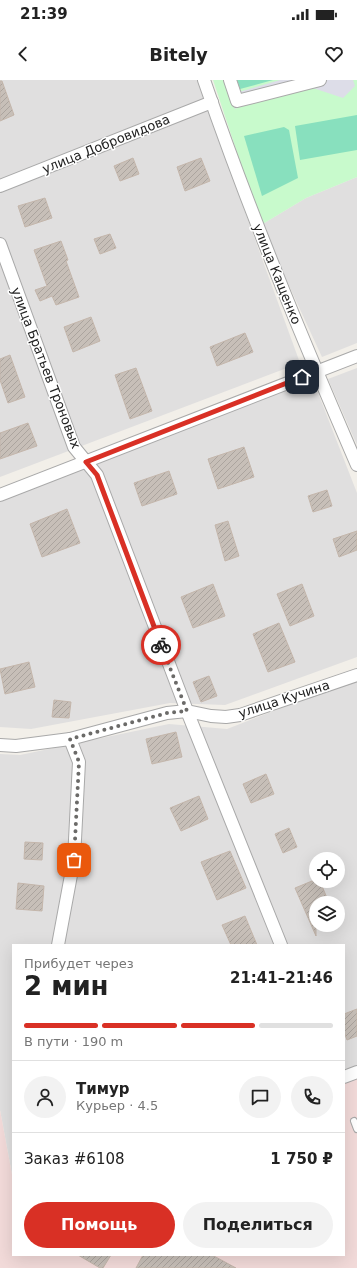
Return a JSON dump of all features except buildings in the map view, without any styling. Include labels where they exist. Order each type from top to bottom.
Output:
[{"type":"street","name":"улица Кащенко","points":[[204,80],[250,204],[316,372],[357,465]]},
{"type":"street","points":[[230,80],[237,101],[320,80]]},
{"type":"street","name":"улица Добровидова","points":[[0,186],[212,102]]},
{"type":"street","name":"улица Братьев Троновых","points":[[0,244],[74,447],[97,475],[187,711],[280,944]]},
{"type":"street","points":[[0,495],[357,356]]},
{"type":"street","name":"улица Кучина","points":[[0,744],[16,746],[70,739],[167,713],[187,711],[211,716],[226,717],[240,715],[357,675]]},
{"type":"street","points":[[58,944],[74,860],[79,762],[70,739]]},
{"type":"street","points":[[345,1077],[357,1072]]},
{"type":"lane","points":[[354,1121],[357,1129]]},
{"type":"shaded area","points":[[0,80],[197,80],[300,363],[0,477]]},
{"type":"shaded area","points":[[225,80],[239,92],[280,80],[353,80],[355,86],[343,98],[313,88],[240,106],[235,109]]},
{"type":"shaded area","points":[[357,177],[357,343],[322,357],[261,225],[306,198]]},
{"type":"shaded area","points":[[357,368],[357,445],[328,379]]},
{"type":"shaded area","points":[[313,380],[357,493],[357,657],[225,705],[170,703],[31,729],[0,727],[0,501]]},
{"type":"shaded area","points":[[357,679],[357,1078],[345,1083],[345,944],[12,944],[12,1175],[0,1110],[0,754],[20,755],[169,724],[227,729]]},
{"type":"shaded area","points":[[357,1078],[357,1268],[0,1268],[0,1110],[12,1175],[12,1256],[345,1256],[345,1083]]},
{"type":"green space","points":[[213,80],[357,80],[357,177],[306,198],[261,225]]},
{"type":"green space","points":[[237,80],[273,80],[240,89]]},
{"type":"green space","points":[[357,115],[357,150],[300,160],[295,126]]},
{"type":"green space","points":[[284,127],[289,130],[298,178],[262,196],[244,136]]},
{"type":"way so far","points":[[74,860],[79,762],[70,739],[167,713],[187,711],[161,645]]},
{"type":"route","points":[[161,645],[97,475],[86,462],[302,377]]}]
